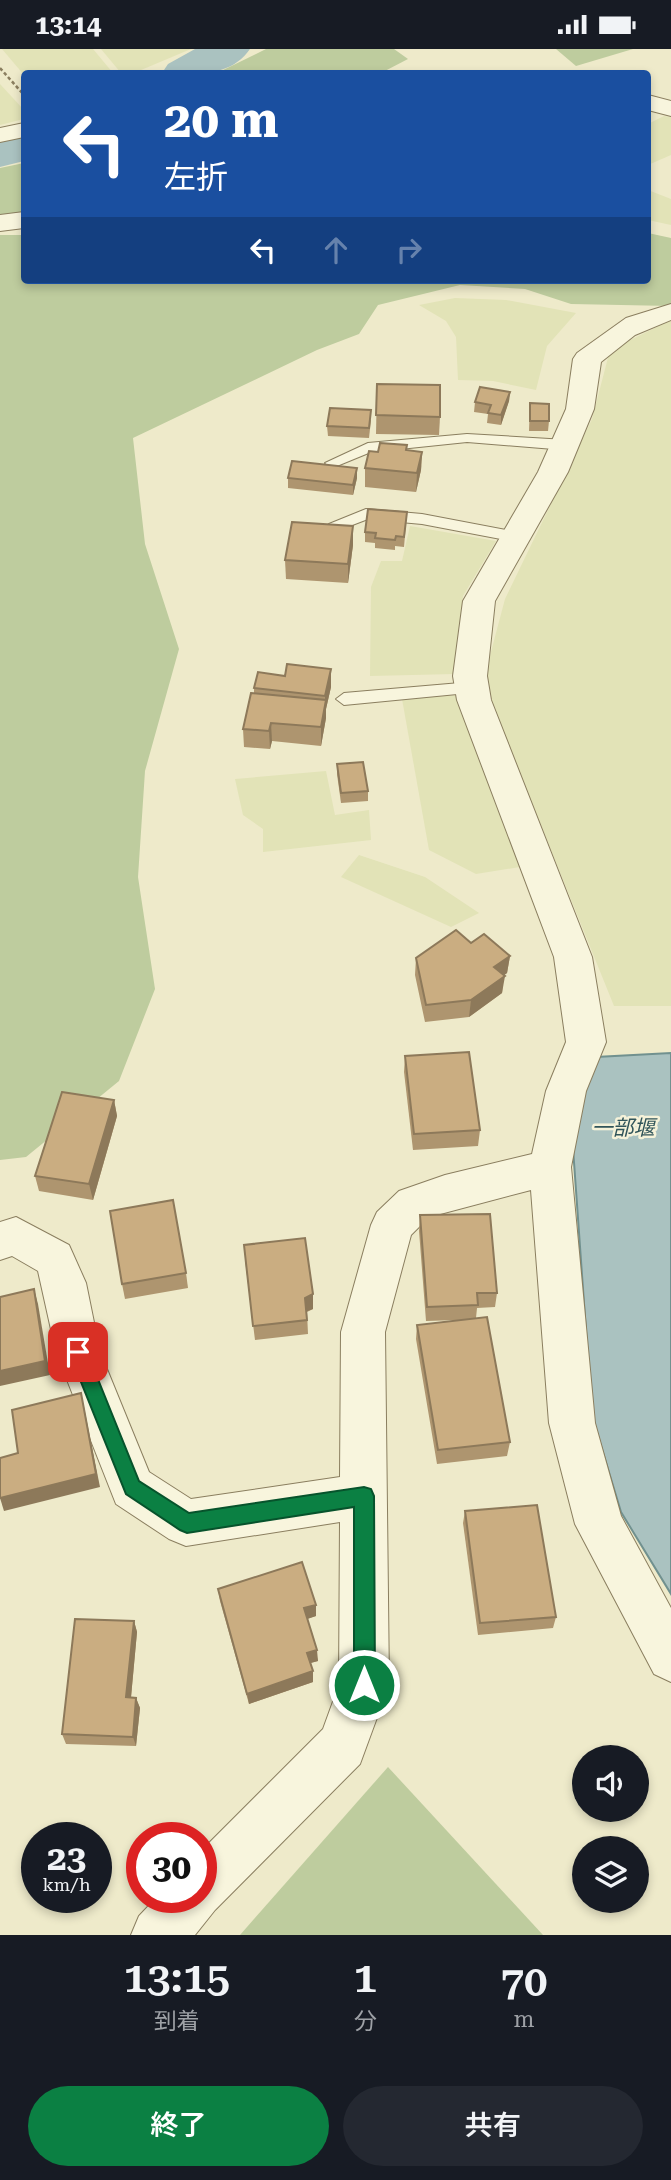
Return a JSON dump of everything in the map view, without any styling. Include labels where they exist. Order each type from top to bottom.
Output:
[{"type":"street","points":[[651,103],[671,109]]},
{"type":"street","points":[[0,135],[21,131]]},
{"type":"street","points":[[0,223],[21,220]]},
{"type":"street","points":[[671,312],[653,316],[622,330],[587,359],[580,409],[566,445],[479,601],[470,676],[474,700],[573,957],[586,1042],[566,1091],[550,1167],[572,1423],[599,1524],[671,1657]]},
{"type":"street","points":[[217,1873],[342,1746],[364,1685],[363,1332],[392,1225],[414,1204],[445,1193],[550,1167]]},
{"type":"street","points":[[0,1241],[16,1235],[54,1258],[64,1283],[78,1352],[132,1487],[187,1523],[364,1496]]},
{"type":"street","points":[[158,1935],[179,1913]]},
{"type":"lane","points":[[332,463],[368,448],[467,438],[566,445]]},
{"type":"lane","points":[[334,527],[366,514],[422,519],[516,537]]},
{"type":"lane","points":[[344,699],[472,688]]},
{"type":"path","points":[[0,68],[21,92]]},
{"type":"green space","points":[[2,49],[93,49],[110,70],[21,70]]},
{"type":"green space","points":[[101,49],[191,49],[141,70],[118,70]]},
{"type":"green space","points":[[266,49],[394,49],[408,59],[387,70],[223,70]]},
{"type":"green space","points":[[556,49],[633,49],[576,66]]},
{"type":"green space","points":[[0,84],[21,107],[21,120],[0,125]]},
{"type":"green space","points":[[664,116],[671,117],[671,155],[651,164],[651,122]]},
{"type":"green space","points":[[21,138],[21,158],[0,162],[0,143]]},
{"type":"green space","points":[[21,164],[21,229],[0,214],[0,168]]},
{"type":"green space","points":[[651,191],[671,199],[671,225],[651,221]]},
{"type":"green space","points":[[651,234],[671,238],[671,306],[571,304],[525,289],[460,285],[378,305],[359,334],[317,350],[133,438],[145,544],[179,649],[145,771],[138,877],[155,989],[119,1081],[26,1157],[0,1160],[0,235],[21,235],[21,284],[651,284]]},
{"type":"green space","points":[[455,298],[506,300],[576,313],[547,346],[536,390],[493,381],[458,380],[456,337],[446,321],[419,305]]},
{"type":"green space","points":[[671,320],[671,1006],[614,1006],[483,682],[505,599],[592,419],[610,350]]},
{"type":"green space","points":[[410,526],[496,541],[463,596],[455,674],[370,676],[371,587],[381,561],[402,561]]},
{"type":"green space","points":[[457,695],[520,867],[476,874],[429,850],[402,699]]},
{"type":"green space","points":[[326,771],[335,815],[369,810],[371,840],[263,852],[263,829],[243,815],[235,779]]},
{"type":"green space","points":[[359,855],[425,877],[479,913],[451,927],[341,877]]},
{"type":"green space","points":[[388,1767],[543,1935],[240,1935]]},
{"type":"water","name":"一部堰","points":[[671,1053],[671,1594],[621,1512],[592,1416],[573,1148],[577,1092],[596,1057]]},
{"type":"building","points":[[377,384],[440,385],[440,417],[376,415]]},
{"type":"building","points":[[480,387],[510,392],[501,415],[488,413],[491,405],[475,402]]},
{"type":"building","points":[[530,403],[549,404],[549,421],[530,421]]},
{"type":"building","points":[[330,408],[371,410],[369,428],[327,426]]},
{"type":"building","points":[[380,443],[407,445],[406,450],[422,452],[417,473],[365,468],[369,451],[378,452]]},
{"type":"building","points":[[292,461],[357,468],[353,485],[288,478]]},
{"type":"building","points":[[368,509],[407,512],[404,537],[396,536],[395,540],[375,538],[376,533],[365,532]]},
{"type":"building","points":[[292,522],[353,526],[348,564],[285,560]]},
{"type":"building","points":[[287,664],[331,669],[325,696],[254,688],[258,672],[285,676]]},
{"type":"building","points":[[251,693],[326,700],[321,727],[271,723],[269,731],[243,729]]},
{"type":"building","points":[[363,762],[368,791],[341,793],[337,764]]},
{"type":"building","points":[[456,930],[471,943],[484,934],[510,956],[494,967],[505,976],[471,1000],[426,1005],[416,958]]},
{"type":"building","points":[[469,1052],[480,1130],[414,1134],[405,1056]]},
{"type":"building","points":[[62,1092],[114,1100],[89,1184],[35,1176]]},
{"type":"building","points":[[173,1200],[186,1273],[122,1284],[110,1211]]},
{"type":"building","points":[[490,1214],[497,1293],[477,1293],[478,1305],[427,1307],[420,1215]]},
{"type":"building","points":[[305,1238],[313,1294],[305,1298],[307,1320],[253,1326],[244,1245]]},
{"type":"building","points":[[34,1289],[45,1361],[0,1371],[0,1297]]},
{"type":"building","points":[[487,1317],[510,1442],[438,1450],[417,1325]]},
{"type":"building","points":[[81,1393],[96,1474],[0,1498],[0,1458],[18,1453],[12,1410]]},
{"type":"building","points":[[537,1505],[556,1617],[480,1623],[465,1511]]},
{"type":"building","points":[[302,1562],[316,1605],[304,1608],[317,1650],[307,1653],[313,1671],[247,1694],[218,1589]]},
{"type":"building","points":[[75,1619],[134,1621],[126,1697],[136,1698],[133,1737],[62,1734]]},
{"type":"waterway","points":[[190,70],[228,49]]},
{"type":"waterway","points":[[0,153],[21,147]]},
{"type":"route","points":[[78,1352],[132,1487],[187,1523],[364,1496],[364,1685]]}]
